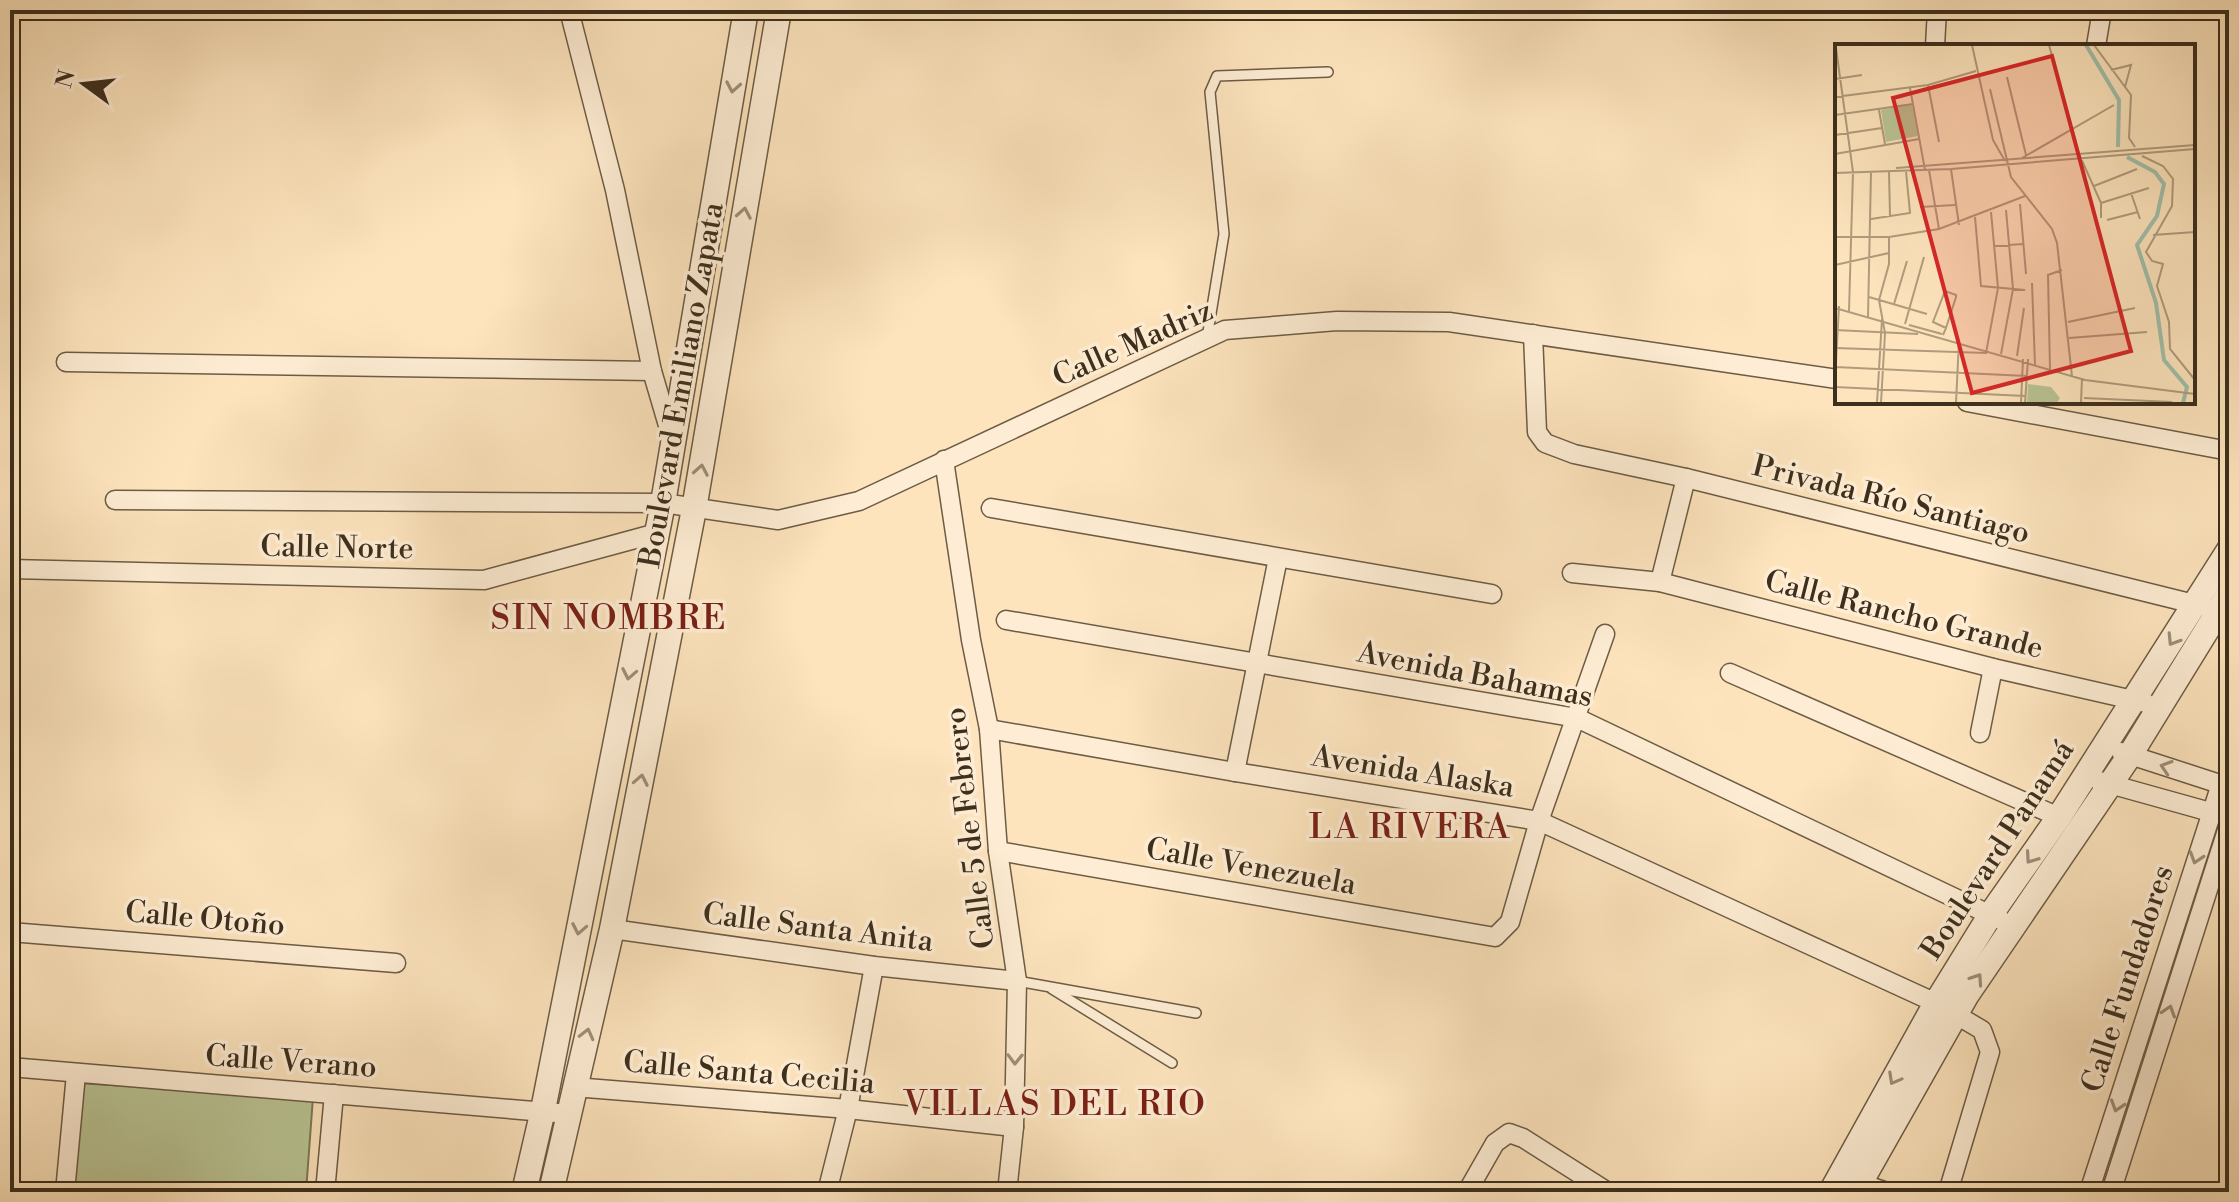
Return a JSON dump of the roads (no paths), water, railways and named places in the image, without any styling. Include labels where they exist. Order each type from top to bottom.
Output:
[{"type":"street","name":"Boulevard Emiliano Zapata","points":[[569,10],[615,190],[652,371],[672,442]]},
{"type":"street","name":"Boulevard Emiliano Zapata","points":[[524,1192],[543,1110],[663,503],[746,10]]},
{"type":"street","name":"Boulevard Emiliano Zapata","points":[[551,1192],[612,929],[694,509],[779,10]]},
{"type":"street","points":[[1935,44],[1937,10]]},
{"type":"street","points":[[2096,44],[2102,10]]},
{"type":"street","name":"Calle Madriz","points":[[115,500],[663,503],[778,520],[859,501],[1225,330],[1337,321],[1449,322],[1835,379]]},
{"type":"street","name":"Privada Río Santiago","points":[[1533,334],[1537,432],[1545,443],[1574,454],[1686,478],[2195,604],[2224,602]]},
{"type":"street","points":[[66,362],[652,371]]},
{"type":"street","points":[[1986,404],[2033,409],[2229,451]]},
{"type":"street","name":"Calle 5 de Febrero","points":[[944,460],[971,640],[989,729],[998,851],[1017,981],[1014,1127],[1007,1192]]},
{"type":"street","points":[[1660,582],[1686,478]]},
{"type":"street","points":[[991,508],[1492,594]]},
{"type":"street","name":"Calle Norte","points":[[10,569],[484,580],[657,533]]},
{"type":"street","name":"Boulevard Panamá","points":[[1847,1186],[1946,1008],[1991,914],[2059,817],[2229,550]]},
{"type":"street","points":[[1235,772],[1278,558]]},
{"type":"street","name":"Calle Rancho Grande","points":[[1572,573],[1660,582],[1993,668],[2160,707]]},
{"type":"street","name":"Boulevard Panamá","points":[[1946,1008],[2013,927],[2130,755],[2224,602]]},
{"type":"street","name":"Avenida Bahamas","points":[[1006,620],[1577,718],[2013,927]]},
{"type":"street","points":[[1539,821],[1605,634]]},
{"type":"street","points":[[1980,733],[1993,668]]},
{"type":"street","points":[[1730,673],[2059,817]]},
{"type":"street","name":"Avenida Alaska","points":[[989,729],[1539,821],[1946,1008],[1982,1030],[1990,1052],[1948,1192]]},
{"type":"street","points":[[2104,746],[2225,786]]},
{"type":"street","points":[[2085,777],[2220,814]]},
{"type":"street","name":"Calle Fundadores","points":[[2089,1192],[2220,814],[2225,786]]},
{"type":"street","name":"Calle Venezuela","points":[[998,851],[1495,937],[1510,922],[1539,821]]},
{"type":"street","points":[[2111,1192],[2229,824]]},
{"type":"street","name":"Calle Santa Anita","points":[[612,929],[874,966],[1017,981]]},
{"type":"street","name":"Calle Otoño","points":[[10,932],[396,963]]},
{"type":"street","points":[[827,1192],[848,1109],[874,966]]},
{"type":"street","name":"Calle Verano","points":[[10,1067],[569,1114]]},
{"type":"street","points":[[65,1192],[76,1074]]},
{"type":"street","name":"Calle Santa Cecilia","points":[[574,1087],[848,1109],[1014,1127]]},
{"type":"street","points":[[325,1192],[334,1094]]},
{"type":"street","points":[[1467,1192],[1495,1143],[1509,1133],[1523,1138],[1608,1192]]},
{"type":"street","points":[[1847,1186],[1887,1192]]},
{"type":"lane","points":[[1207,338],[1224,234],[1210,92],[1217,76],[1328,72]]},
{"type":"lane","points":[[1017,981],[1196,1013]]},
{"type":"lane","points":[[1047,986],[1172,1063]]},
{"type":"district","name":"SIN NOMBRE","points":[[609,619]]},
{"type":"district","name":"LA RIVERA","points":[[1410,828]]},
{"type":"district","name":"VILLAS DEL RIO","points":[[1055,1105]]}]
